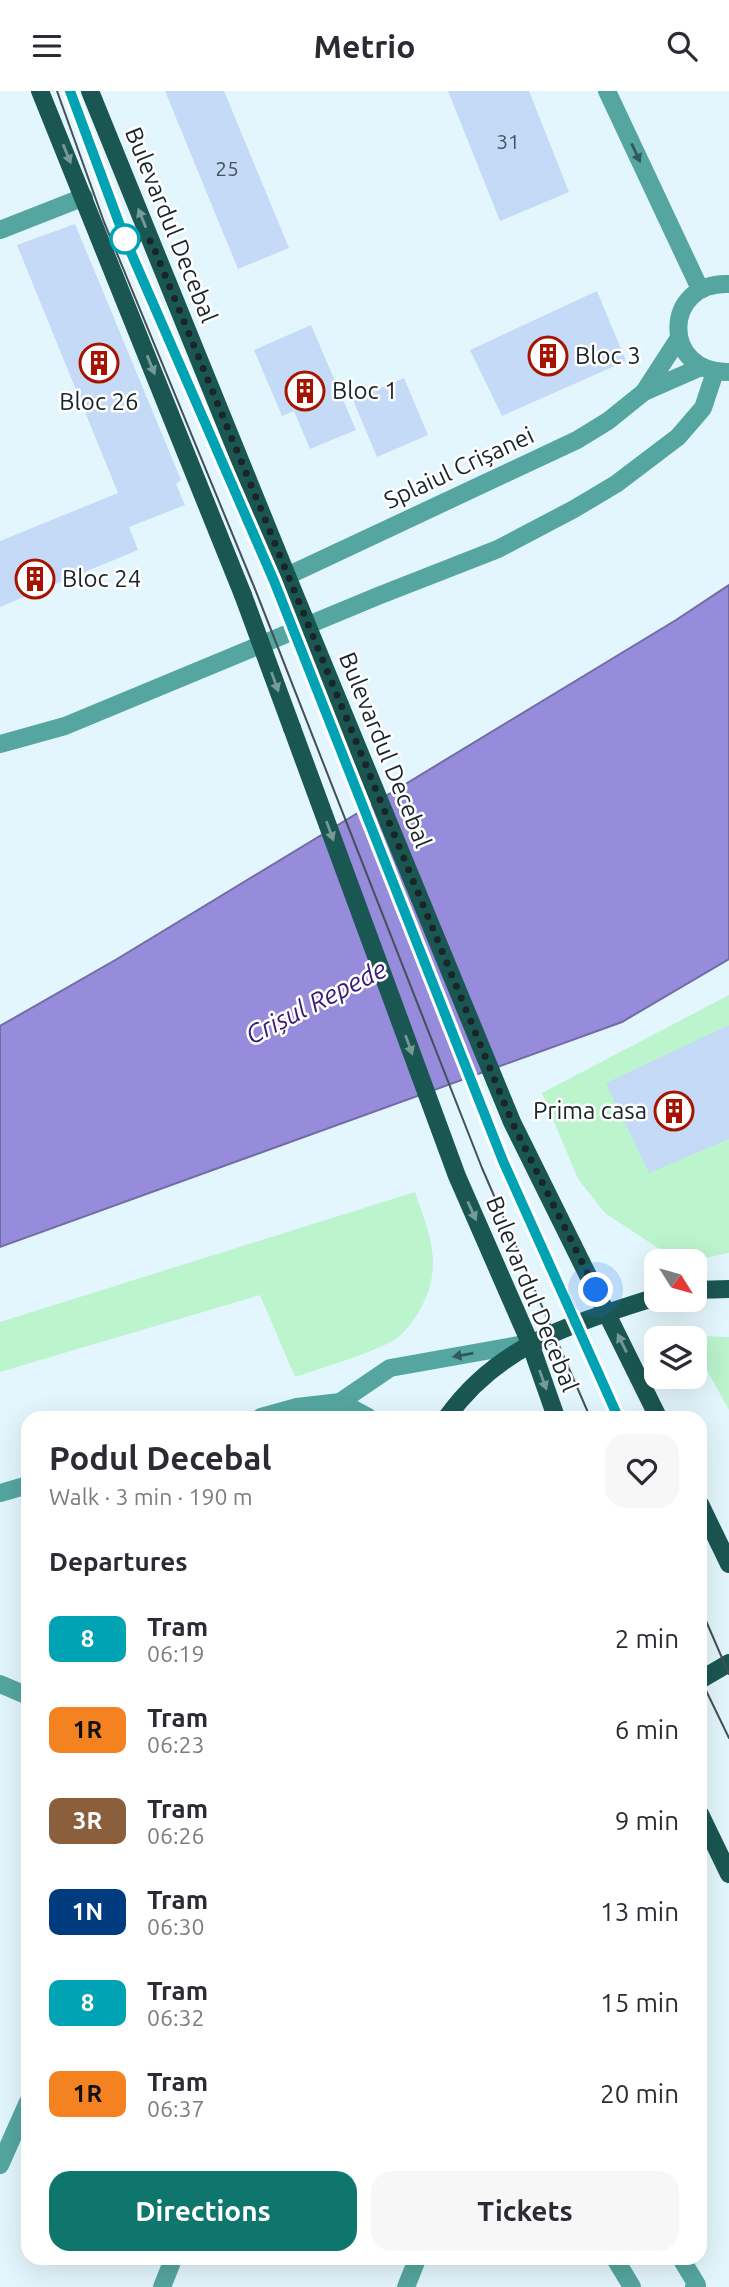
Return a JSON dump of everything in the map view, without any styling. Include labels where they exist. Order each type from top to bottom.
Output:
[{"type":"main road","name":"Bulevardul Decebal","points":[[40,91],[243,595],[457,1176],[530,1343],[554,1411]]},
{"type":"main road","name":"Bulevardul Decebal","points":[[90,91],[512,1122],[655,1411]]},
{"type":"main road","points":[[707,1290],[729,1289]]},
{"type":"main road","points":[[451,1411],[464,1394],[530,1343],[644,1301]]},
{"type":"main road","points":[[707,1518],[729,1564]]},
{"type":"main road","points":[[707,1676],[729,1663]]},
{"type":"main road","points":[[707,1830],[729,1874]]},
{"type":"street","points":[[607,91],[700,289],[729,284]]},
{"type":"street","points":[[0,230],[84,197]]},
{"type":"street","name":"Splaiul Crișanei","points":[[287,576],[577,440],[608,421],[644,392],[679,338],[678,319],[686,302],[700,289]]},
{"type":"street","points":[[0,744],[65,726],[365,601],[498,549],[616,484],[678,437],[703,408],[715,370],[686,355],[679,338]]},
{"type":"street","name":"Splaiul Crișanei","points":[[644,392],[715,370]]},
{"type":"street","points":[[283,1411],[297,1407],[336,1410],[390,1368],[530,1343]]},
{"type":"street","points":[[0,1493],[21,1487]]},
{"type":"street","points":[[0,1684],[21,1693]]},
{"type":"street","points":[[0,2165],[21,2118]]},
{"type":"street","points":[[162,2287],[171,2265]]},
{"type":"street","points":[[405,2287],[415,2265]]},
{"type":"street","points":[[619,2265],[632,2287]]},
{"type":"street","points":[[685,2265],[697,2285],[694,2287]]},
{"type":"green space","points":[[729,995],[729,1253],[707,1258],[707,1249],[658,1248],[605,1213],[578,1179],[542,1093]]},
{"type":"green space","points":[[415,1192],[430,1239],[433,1268],[431,1283],[426,1298],[409,1326],[395,1340],[380,1347],[295,1377],[260,1295],[0,1372],[0,1322]]},
{"type":"green space","points":[[707,1336],[729,1337],[729,1410],[707,1371]]},
{"type":"water","name":"Crișul Repede","points":[[729,585],[729,959],[622,1022],[0,1247],[0,1026],[117,959],[676,620]]},
{"type":"building","points":[[165,91],[224,91],[289,248],[238,269]]},
{"type":"building","points":[[448,91],[529,91],[569,192],[500,221]]},
{"type":"building","name":"Bloc 26","points":[[75,224],[181,480],[176,484],[185,505],[129,527],[138,550],[0,607],[0,541],[118,493],[17,245]]},
{"type":"building","name":"Bloc 3","points":[[597,291],[626,361],[502,416],[470,350]]},
{"type":"building","name":"Bloc 1","points":[[311,325],[356,430],[310,449],[294,411],[282,416],[254,350]]},
{"type":"building","points":[[404,378],[428,435],[377,457],[353,400]]},
{"type":"building","name":"Prima casa","points":[[729,1025],[729,1139],[649,1173],[606,1083]]},
{"type":"tram line","points":[[57,91],[104,222],[255,589],[482,1168],[587,1411]]},
{"type":"tram line","points":[[69,91],[125,239],[274,581],[503,1161],[615,1411]]},
{"type":"tram line","name":"8","points":[[70,91],[125,239],[274,581],[503,1161],[615,1411]]},
{"type":"tram line","points":[[707,1623],[729,1674]]},
{"type":"tram line","points":[[707,1692],[729,1738]]},
{"type":"place","name":"Bloc 3","points":[[548,356]]},
{"type":"place","name":"Bloc 26","points":[[99,363]]},
{"type":"place","name":"Bloc 1","points":[[305,391]]},
{"type":"place","name":"Bloc 24","points":[[35,579]]},
{"type":"place","name":"Prima casa","points":[[674,1111]]},
{"type":"route","points":[[125,239],[151,241],[512,1122],[596,1290]]}]
